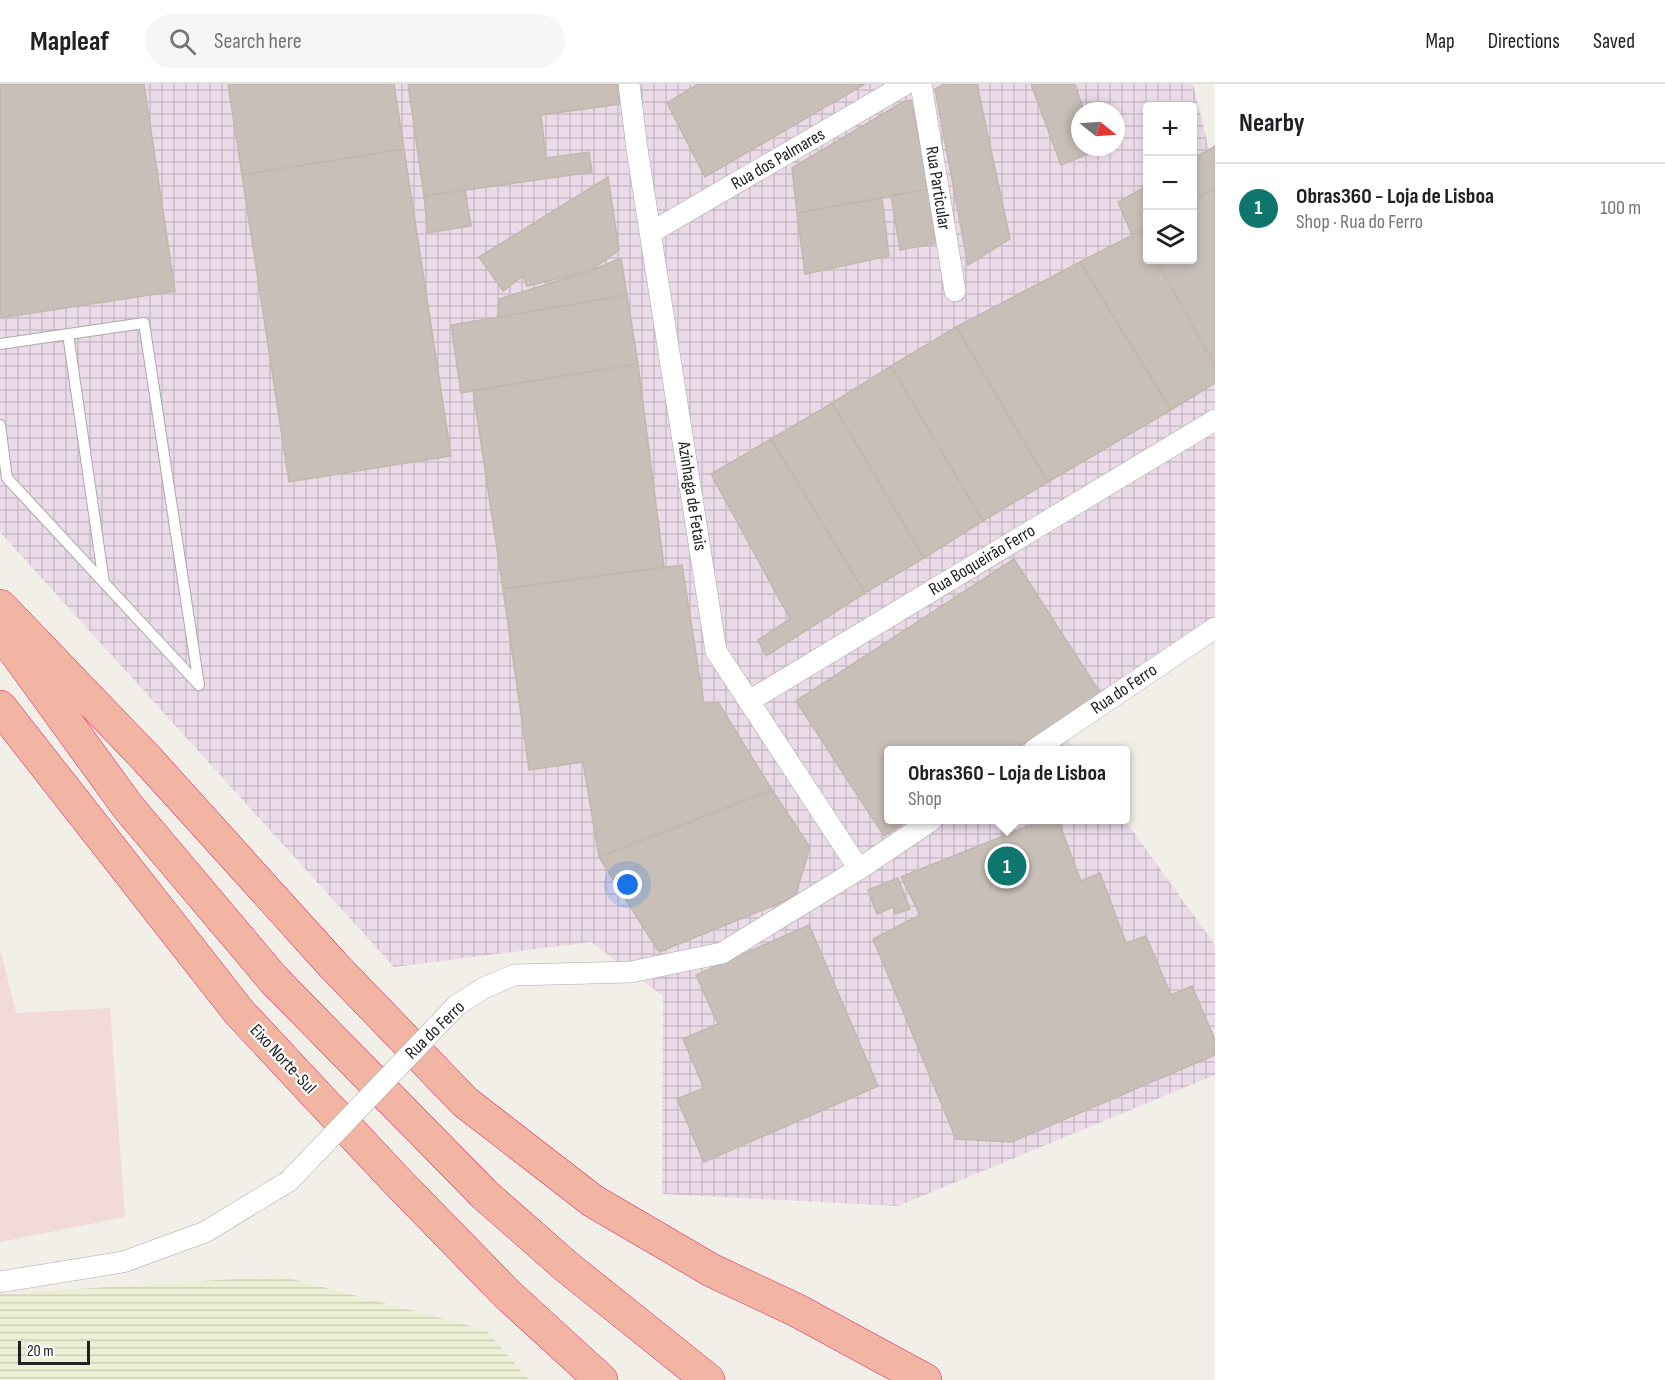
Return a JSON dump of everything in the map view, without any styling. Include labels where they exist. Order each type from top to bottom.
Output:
[{"type":"highway","points":[[0,606],[147,759],[333,965],[465,1102],[593,1201],[711,1270],[798,1311],[925,1380]]},
{"type":"highway","points":[[0,630],[128,807],[274,980],[485,1195],[567,1267],[708,1380]]},
{"type":"highway","name":"Eixo Norte-Sul","points":[[0,707],[239,1012],[394,1178],[507,1294],[601,1380]]},
{"type":"street","name":"Azinhaga de Fetais","points":[[629,84],[650,233],[716,651],[859,869]]},
{"type":"street","name":"Rua dos Palmares","points":[[650,233],[906,84]]},
{"type":"street","name":"Rua Particular","points":[[921,84],[955,291]]},
{"type":"street","name":"Rua Boqueirão Ferro","points":[[749,701],[1215,420]]},
{"type":"street","name":"Rua do Ferro","points":[[1040,746],[1215,628]]},
{"type":"street","name":"Rua do Ferro","points":[[0,1281],[123,1262],[205,1232],[289,1181],[457,1005],[484,988],[514,975],[631,972],[722,953],[859,869],[925,824]]},
{"type":"lane","points":[[0,344],[144,323],[199,685],[7,478],[0,425]]},
{"type":"lane","points":[[68,334],[104,583]]},
{"type":"shaded area","points":[[0,84],[1193,84],[1215,173],[1215,629],[1056,724],[1072,746],[884,746],[884,824],[1128,824],[1215,945],[1215,1075],[898,1206],[662,1194],[663,996],[591,942],[394,967],[0,532]]},
{"type":"shaded area","points":[[0,949],[16,1013],[110,1008],[125,1217],[0,1242]]},
{"type":"green space","points":[[281,1276],[486,1330],[529,1380],[0,1380],[0,1294]]},
{"type":"building","points":[[0,84],[144,84],[175,291],[0,318]]},
{"type":"building","points":[[228,84],[394,84],[404,149],[242,175]]},
{"type":"building","points":[[408,84],[617,84],[620,104],[541,115],[546,158],[589,152],[592,172],[424,196]]},
{"type":"building","points":[[698,84],[865,84],[705,177],[667,103]]},
{"type":"building","points":[[945,84],[977,84],[1010,239],[968,265],[935,89]]},
{"type":"building","points":[[1031,84],[1075,84],[1081,102],[1071,102],[1071,156],[1083,156],[1061,165]]},
{"type":"building","points":[[911,100],[929,189],[797,213],[792,168],[903,102]]},
{"type":"building","points":[[1215,146],[1215,189],[1197,198],[1197,156]]},
{"type":"building","points":[[404,149],[451,456],[289,482],[242,175]]},
{"type":"building","points":[[608,177],[619,250],[590,271],[527,286],[523,276],[503,291],[479,257]]},
{"type":"building","points":[[1143,188],[1143,230],[1132,235],[1118,202]]},
{"type":"building","points":[[929,189],[939,243],[900,250],[891,195]]},
{"type":"building","points":[[1215,189],[1215,366],[1158,264],[1197,264],[1197,198]]},
{"type":"building","points":[[465,190],[471,226],[428,233],[424,196]]},
{"type":"building","points":[[882,198],[889,256],[805,274],[797,213]]},
{"type":"building","points":[[1140,231],[1143,236],[1143,264],[1158,264],[1215,366],[1215,383],[1171,410],[1080,262]]},
{"type":"building","points":[[621,258],[627,295],[498,317],[499,299],[590,271]]},
{"type":"building","points":[[1080,262],[1171,410],[1048,482],[956,327]]},
{"type":"building","points":[[627,295],[638,364],[461,393],[451,325]]},
{"type":"building","points":[[956,327],[1048,482],[983,521],[891,366]]},
{"type":"building","points":[[638,364],[664,567],[503,589],[473,390]]},
{"type":"building","points":[[891,366],[983,521],[924,558],[832,403]]},
{"type":"building","points":[[832,403],[924,558],[865,593],[771,439]]},
{"type":"building","points":[[771,439],[865,593],[766,656],[758,640],[790,619],[711,474]]},
{"type":"building","points":[[1014,559],[1101,694],[1020,746],[884,746],[884,824],[903,824],[884,836],[796,701]]},
{"type":"building","points":[[682,565],[704,704],[718,702],[772,790],[599,857],[583,762],[529,770],[503,589]]},
{"type":"building","points":[[772,790],[810,847],[795,897],[659,952],[599,857]]},
{"type":"building","points":[[1033,824],[1060,824],[1081,881],[1100,873],[1126,943],[1146,936],[1171,995],[1192,986],[1215,1040],[1215,1055],[1012,1142],[956,1139],[873,939],[920,915],[901,877]]},
{"type":"building","points":[[898,878],[910,909],[895,914],[893,907],[877,914],[868,890]]},
{"type":"building","points":[[809,925],[878,1086],[704,1162],[677,1099],[704,1088],[683,1039],[718,1024],[696,975]]},
{"type":"place","name":"Obras360 - Loja de Lisboa","points":[[1007,866]]}]
